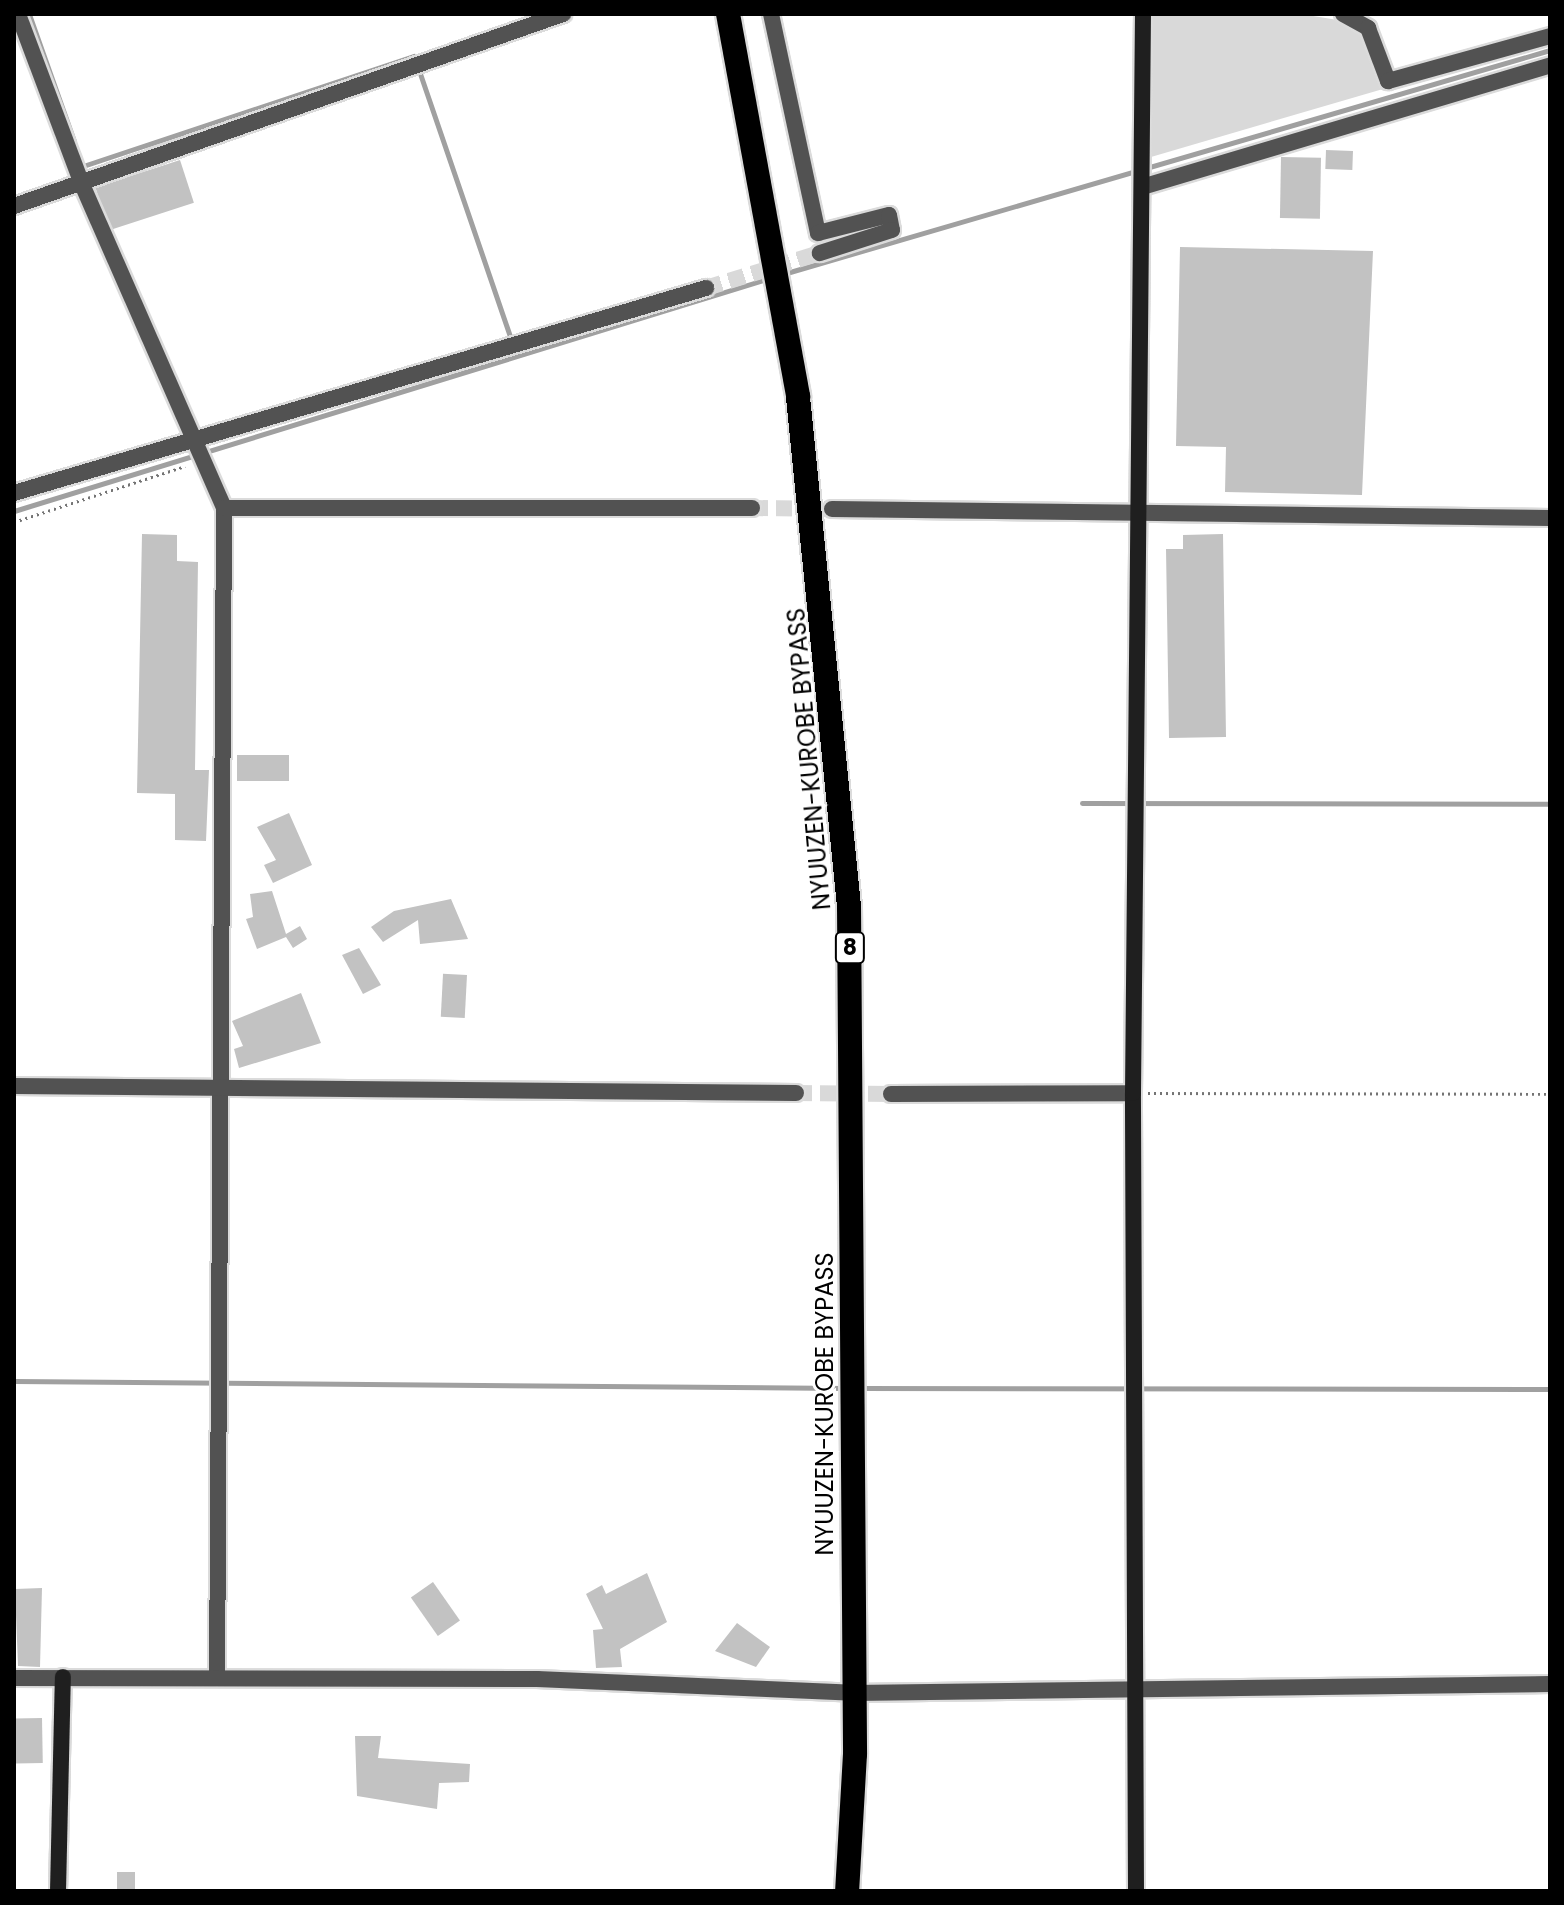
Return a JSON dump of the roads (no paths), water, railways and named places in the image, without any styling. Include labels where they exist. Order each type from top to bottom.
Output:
[{"type":"highway","name":"NYUUZEN-KUROBE BYPASS","points":[[728,14],[798,397],[849,906],[853,1693],[847,1891]]},
{"type":"street","points":[[18,14],[81,182],[224,508],[217,1091],[217,1675]]},
{"type":"street","points":[[14,206],[563,14]]},
{"type":"street","points":[[771,14],[818,233],[889,215],[892,230],[820,253]]},
{"type":"street","points":[[1136,1891],[1138,1686],[1133,1093],[1141,517],[1143,14]]},
{"type":"street","points":[[1343,14],[1368,28],[1388,81],[1550,36]]},
{"type":"street","points":[[1142,187],[1550,65]]},
{"type":"street","points":[[14,493],[706,288]]},
{"type":"street","points":[[224,508],[752,508]]},
{"type":"street","points":[[832,509],[1141,517],[1550,518]]},
{"type":"street","points":[[14,1086],[217,1091],[796,1093]]},
{"type":"street","points":[[891,1094],[1133,1093]]},
{"type":"street","points":[[14,1678],[217,1675],[853,1693],[1138,1686],[1550,1684]]},
{"type":"street","points":[[58,1891],[63,1677]]},
{"type":"waterway","points":[[29,14],[74,141]]},
{"type":"waterway","points":[[783,274],[1550,50]]},
{"type":"waterway","points":[[83,166],[414,56],[512,343]]},
{"type":"waterway","points":[[14,511],[770,278]]},
{"type":"waterway","points":[[1082,803],[1550,804]]},
{"type":"waterway","points":[[14,1381],[845,1388]]},
{"type":"waterway","points":[[859,1388],[1550,1389]]},
{"type":"tunnel","points":[[706,288],[820,253]]},
{"type":"tunnel","points":[[752,508],[832,509]]},
{"type":"tunnel","points":[[796,1093],[891,1094]]}]
